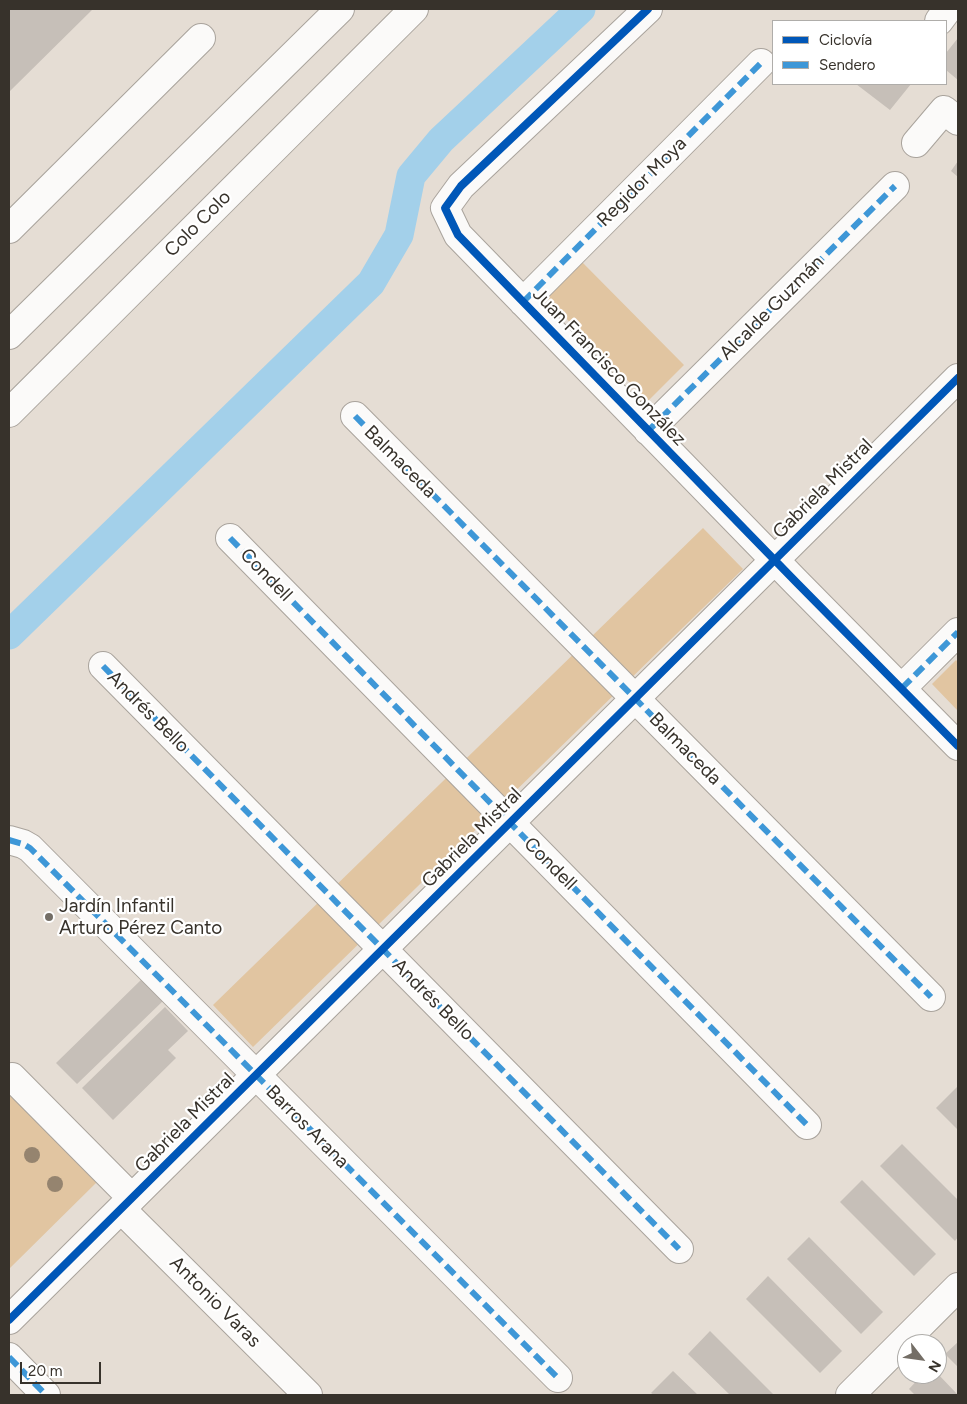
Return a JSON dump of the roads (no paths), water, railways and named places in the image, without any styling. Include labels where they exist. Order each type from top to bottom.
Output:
[{"type":"street","points":[[9,335],[340,9]]},
{"type":"street","points":[[387,36],[391,9]]},
{"type":"street","name":"Colo Colo","points":[[9,413],[414,9]]},
{"type":"street","name":"Juan Francisco González","points":[[648,9],[461,186],[445,208],[458,235],[958,746]]},
{"type":"street","points":[[940,20],[948,9]]},
{"type":"street","points":[[9,229],[201,38]]},
{"type":"street","name":"Regidor Moya","points":[[523,302],[760,63]]},
{"type":"street","points":[[916,143],[944,110],[958,121]]},
{"type":"street","name":"Alcalde Guzmán","points":[[648,431],[895,186]]},
{"type":"street","name":"Gabriela Mistral","points":[[9,1320],[958,378]]},
{"type":"street","name":"Balmaceda","points":[[355,416],[931,996]]},
{"type":"street","name":"Condell","points":[[230,538],[807,1125]]},
{"type":"street","points":[[902,688],[958,632]]},
{"type":"street","name":"Andrés Bello","points":[[103,666],[679,1249]]},
{"type":"street","name":"Barros Arana","points":[[9,840],[30,848],[558,1378]]},
{"type":"street","name":"Antonio Varas","points":[[12,1077],[127,1203],[308,1395]]},
{"type":"street","points":[[850,1395],[958,1287]]},
{"type":"street","points":[[9,1357],[46,1395]]},
{"type":"waterway","points":[[9,635],[371,283],[399,235],[411,176],[441,140],[581,9]]},
{"type":"place","name":"Jardín Infantil Arturo Pérez Canto","points":[[49,917]]}]
